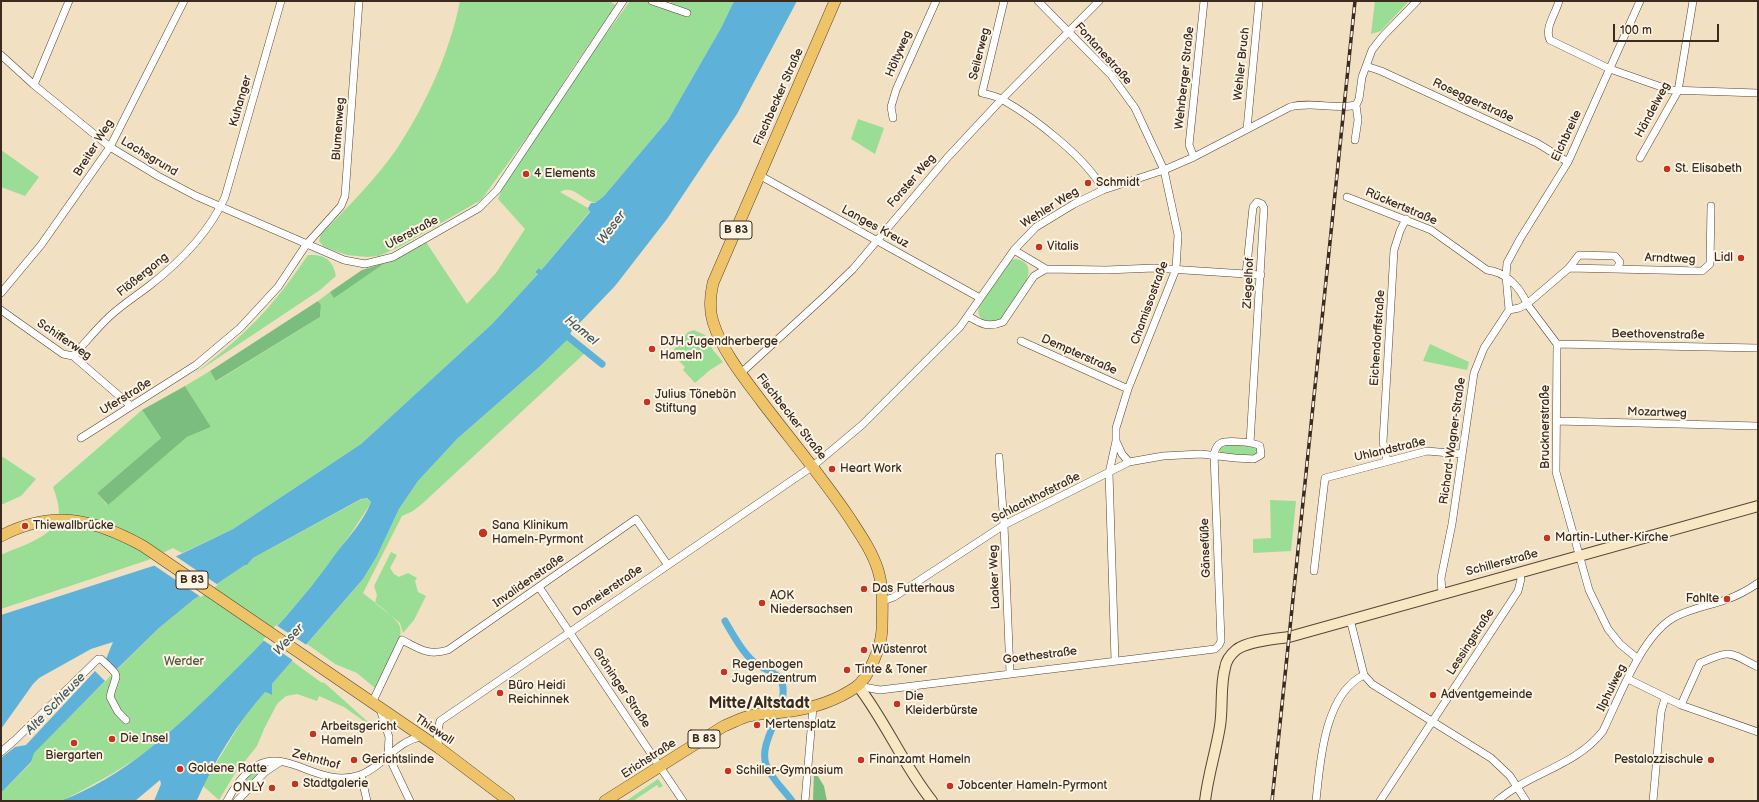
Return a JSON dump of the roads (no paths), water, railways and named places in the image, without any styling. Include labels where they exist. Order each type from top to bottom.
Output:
[{"type":"main road","name":"Fischbecker Straße","points":[[835,1],[713,283],[710,303],[712,322],[716,332],[740,372],[813,466],[861,536],[878,570],[883,601]]},
{"type":"main road","name":"Schillerstraße","points":[[1205,801],[1209,773],[1217,744],[1224,674],[1228,659],[1236,650],[1244,646],[1300,634],[1442,593],[1758,506]]},
{"type":"main road","name":"Thiewall","points":[[1,536],[25,526],[43,521],[86,522],[116,531],[142,546],[439,748],[509,801]]},
{"type":"main road","name":"B 83","points":[[813,707],[858,686],[872,665],[882,634],[883,601]]},
{"type":"main road","points":[[858,686],[921,788],[932,801]]},
{"type":"main road","name":"Erichstraße","points":[[610,800],[724,726],[750,716],[813,707]]},
{"type":"street","points":[[34,85],[69,1]]},
{"type":"street","name":"Breiter Weg","points":[[1,293],[41,245],[110,147],[184,1]]},
{"type":"street","name":"Kuhanger","points":[[221,206],[228,190],[281,1]]},
{"type":"street","name":"Blumenweg","points":[[306,245],[341,206],[345,196],[358,1]]},
{"type":"street","name":"Uferstraße","points":[[81,438],[196,365],[240,328],[278,287],[306,245],[349,262],[365,264],[379,262],[393,257],[479,208],[497,190],[623,1]]},
{"type":"street","points":[[652,1],[687,13]]},
{"type":"street","name":"Höltyweg","points":[[893,118],[890,107],[896,90],[936,1]]},
{"type":"street","name":"Seilerweg","points":[[1002,99],[982,93],[1004,1]]},
{"type":"street","name":"Fontanestraße","points":[[1038,1],[1111,75],[1135,108],[1164,170]]},
{"type":"street","name":"Forster Weg","points":[[740,372],[853,269],[947,158],[1002,99],[1098,1]]},
{"type":"street","name":"Wehrberger Straße","points":[[1194,157],[1189,145],[1204,1]]},
{"type":"street","name":"Wehler Bruch","points":[[1247,129],[1260,1]]},
{"type":"street","points":[[1354,140],[1358,120],[1356,105],[1366,66],[1372,50],[1383,36],[1417,1]]},
{"type":"street","points":[[1559,1],[1549,28],[1548,35],[1550,40],[1610,69],[1678,91],[1758,93]]},
{"type":"street","name":"Eichbreite","points":[[1506,276],[1507,263],[1520,239],[1568,162],[1640,1]]},
{"type":"street","name":"Händelweg","points":[[1640,158],[1678,91],[1693,1]]},
{"type":"street","name":"Lachsgrund","points":[[1,55],[34,85],[110,147],[158,176],[196,196],[306,245]]},
{"type":"street","name":"Roseggerstraße","points":[[1366,66],[1381,71],[1537,143],[1568,162]]},
{"type":"street","points":[[1002,99],[1044,128],[1085,164],[1103,190]]},
{"type":"street","name":"Wehler Weg","points":[[813,466],[862,425],[950,337],[968,316],[1014,250],[1036,227],[1074,204],[1103,190],[1164,170],[1194,157],[1281,111],[1300,104],[1338,108],[1356,105]]},
{"type":"street","name":"Chamissostraße","points":[[1115,660],[1109,473],[1116,440],[1116,428],[1128,389],[1176,269],[1178,235],[1164,170]]},
{"type":"street","name":"Langes Kreuz","points":[[760,175],[980,298]]},
{"type":"street","name":"Rückertstraße","points":[[1348,197],[1431,230],[1487,270],[1497,271],[1506,276]]},
{"type":"street","name":"Ziegelhof","points":[[1246,274],[1253,207],[1257,202],[1262,204],[1264,208],[1250,443]]},
{"type":"street","name":"Flößergang","points":[[73,356],[110,316],[160,278],[176,263],[205,233],[221,206]]},
{"type":"street","name":"Arndtweg","points":[[1569,268],[1702,271],[1710,264],[1711,206]]},
{"type":"street","name":"Eichendorffstraße","points":[[1387,461],[1383,442],[1394,250],[1400,231],[1406,219]]},
{"type":"street","points":[[1014,250],[1046,268],[1106,270],[1138,267],[1261,275]]},
{"type":"street","points":[[1506,276],[1509,310],[1519,308],[1527,304],[1569,268],[1579,255],[1615,256],[1620,262],[1617,269]]},
{"type":"street","points":[[968,316],[985,326],[995,326],[1003,322],[1034,276],[1046,268]]},
{"type":"street","points":[[1506,276],[1557,344]]},
{"type":"street","name":"Schifferweg","points":[[1,310],[63,354],[73,356],[131,406]]},
{"type":"street","name":"Richard-Wagner-Straße","points":[[1442,593],[1441,578],[1452,524],[1474,373],[1484,348],[1509,310]]},
{"type":"street","name":"Dempterstraße","points":[[1021,341],[1128,389]]},
{"type":"street","name":"Beethovenstraße","points":[[1557,344],[1758,348]]},
{"type":"street","name":"Brucknerstraße","points":[[1557,344],[1556,472],[1589,590],[1608,630],[1620,644],[1638,659]]},
{"type":"street","name":"Mozartweg","points":[[1556,421],[1758,426]]},
{"type":"street","points":[[1116,440],[1122,454],[1129,462]]},
{"type":"street","points":[[1222,442],[1250,443],[1260,446],[1261,455],[1258,458],[1222,458],[1214,454],[1217,447],[1222,442]]},
{"type":"street","name":"Uhlandstraße","points":[[1314,571],[1325,478],[1427,451],[1461,454]]},
{"type":"street","name":"Schlachthofstraße","points":[[883,601],[894,597],[1004,525],[1129,462],[1163,456],[1214,454]]},
{"type":"street","name":"Gänsefüße","points":[[1214,454],[1221,641]]},
{"type":"street","name":"Laaker Weg","points":[[999,457],[1004,525],[1010,673]]},
{"type":"street","name":"Domeierstraße","points":[[439,748],[437,734],[440,721],[667,564],[813,466]]},
{"type":"street","name":"Invalidenstraße","points":[[376,706],[402,640],[425,652],[436,653],[448,650],[636,519],[667,564]]},
{"type":"street","name":"Lessingstraße","points":[[1380,801],[1518,590],[1521,579],[1519,573]]},
{"type":"street","name":"Ilphulweg","points":[[1497,801],[1518,787],[1576,756],[1594,742],[1603,732],[1638,659],[1655,633],[1674,618],[1727,599],[1758,583]]},
{"type":"street","name":"Gröninger Straße","points":[[537,589],[569,631],[683,801]]},
{"type":"street","name":"Ilphulweg","points":[[1747,590],[1758,590]]},
{"type":"street","points":[[1350,620],[1364,675],[1372,684],[1491,758],[1501,766],[1518,787],[1526,801]]},
{"type":"street","name":"Goethestraße","points":[[858,686],[880,690],[1214,649],[1221,641]]},
{"type":"street","points":[[1681,705],[1700,663],[1724,653],[1732,653],[1758,667]]},
{"type":"street","points":[[1,752],[98,659],[101,659],[116,674],[117,678],[110,698],[118,712],[126,720]]},
{"type":"street","points":[[1316,801],[1322,748],[1328,723],[1342,696],[1355,679],[1364,675]]},
{"type":"street","points":[[1628,679],[1681,705],[1758,732]]},
{"type":"street","points":[[1653,801],[1661,712],[1665,698]]},
{"type":"street","points":[[376,706],[390,737],[388,755],[410,801]]},
{"type":"street","points":[[805,801],[813,707]]},
{"type":"street","name":"Zehnthof","points":[[280,762],[330,776],[345,778],[361,775],[412,738],[421,736]]},
{"type":"street","points":[[228,801],[240,781],[262,764],[269,761],[280,762]]},
{"type":"street","points":[[237,801],[264,772],[280,762]]},
{"type":"street","points":[[361,775],[367,801]]},
{"type":"street","points":[[240,781],[240,788],[247,790]]},
{"type":"water","name":"Weser","points":[[734,1],[797,1],[737,114],[667,219],[615,286],[571,332],[569,338],[538,368],[457,439],[418,481],[399,509],[377,556],[363,579],[272,684],[272,695],[265,692],[245,717],[227,743],[197,800],[154,801],[161,784],[160,780],[135,801],[60,801],[83,791],[127,765],[169,733],[207,698],[255,650],[298,603],[356,528],[371,502],[367,498],[361,499],[253,558],[247,565],[193,600],[159,628],[117,669],[106,659],[113,642],[91,649],[39,678],[33,684],[1,729],[1,615],[153,566],[179,555],[233,529],[361,444],[492,324],[538,274],[535,272],[539,268],[541,270],[544,267],[590,212],[588,208],[591,203],[595,203],[604,196],[668,120],[721,28]]},
{"type":"water","points":[[95,671],[105,681],[34,753],[31,762],[1,793],[1,758],[15,747],[26,745]]},
{"type":"waterway","name":"Hamel","points":[[561,331],[602,364]]},
{"type":"waterway","name":"Hamel","points":[[725,621],[738,644],[746,654],[759,666],[772,672],[780,678],[782,683],[783,698],[768,738],[765,748],[765,758],[767,767],[772,776],[792,801]]},
{"type":"railway","points":[[1272,801],[1355,1]]},
{"type":"place","name":"St. Elisabeth","points":[[1667,169]]},
{"type":"place","name":"4 Elements","points":[[526,174]]},
{"type":"place","name":"Schmidt","points":[[1088,183]]},
{"type":"place","name":"Vitalis","points":[[1039,247]]},
{"type":"place","name":"Lidl","points":[[1741,258]]},
{"type":"place","name":"DJH Jugendherberge Hameln","points":[[652,349]]},
{"type":"place","name":"Julius Tönebön Stiftung","points":[[647,402]]},
{"type":"place","name":"Heart Work","points":[[832,469]]},
{"type":"place","name":"Thiewallbrücke","points":[[25,526]]},
{"type":"place","name":"Sana Klinikum Hameln-Pyrmont","points":[[483,533]]},
{"type":"place","name":"Martin-Luther-Kirche","points":[[1547,538]]},
{"type":"place","name":"Das Futterhaus","points":[[864,589]]},
{"type":"place","name":"Fahlte","points":[[1727,599]]},
{"type":"place","name":"AOK Niedersachsen","points":[[762,603]]},
{"type":"place","name":"Wüstenrot","points":[[864,650]]},
{"type":"place","name":"Tinte & Toner","points":[[847,670]]},
{"type":"place","name":"Regenbogen Jugendzentrum","points":[[724,672]]},
{"type":"place","name":"Büro Heidi Reichinnek","points":[[500,693]]},
{"type":"place","name":"Adventgemeinde","points":[[1433,695]]},
{"type":"place","name":"Die Kleiderbürste","points":[[897,704]]},
{"type":"place","name":"Mertensplatz","points":[[757,725]]},
{"type":"place","name":"Arbeitsgericht Hameln","points":[[313,734]]},
{"type":"place","name":"Die Insel","points":[[112,739]]},
{"type":"place","name":"Biergarten","points":[[74,743]]},
{"type":"place","name":"Gerichtslinde","points":[[354,760]]},
{"type":"place","name":"Finanzamt Hameln","points":[[861,760]]},
{"type":"place","name":"Pestalozzischule","points":[[1711,760]]},
{"type":"place","name":"Goldene Ratte","points":[[180,769]]},
{"type":"place","name":"Schiller-Gymnasium","points":[[728,771]]},
{"type":"place","name":"Stadtgalerie","points":[[295,784]]},
{"type":"place","name":"Jobcenter Hameln-Pyrmont","points":[[950,786]]},
{"type":"place","name":"ONLY","points":[[272,788]]},
{"type":"district","name":"Mitte/Altstadt","points":[[759,704]]},
{"type":"park label","name":"Werder","points":[[184,662]]},
{"type":"water label","name":"Alte Schleuse","points":[[56,704]]}]
